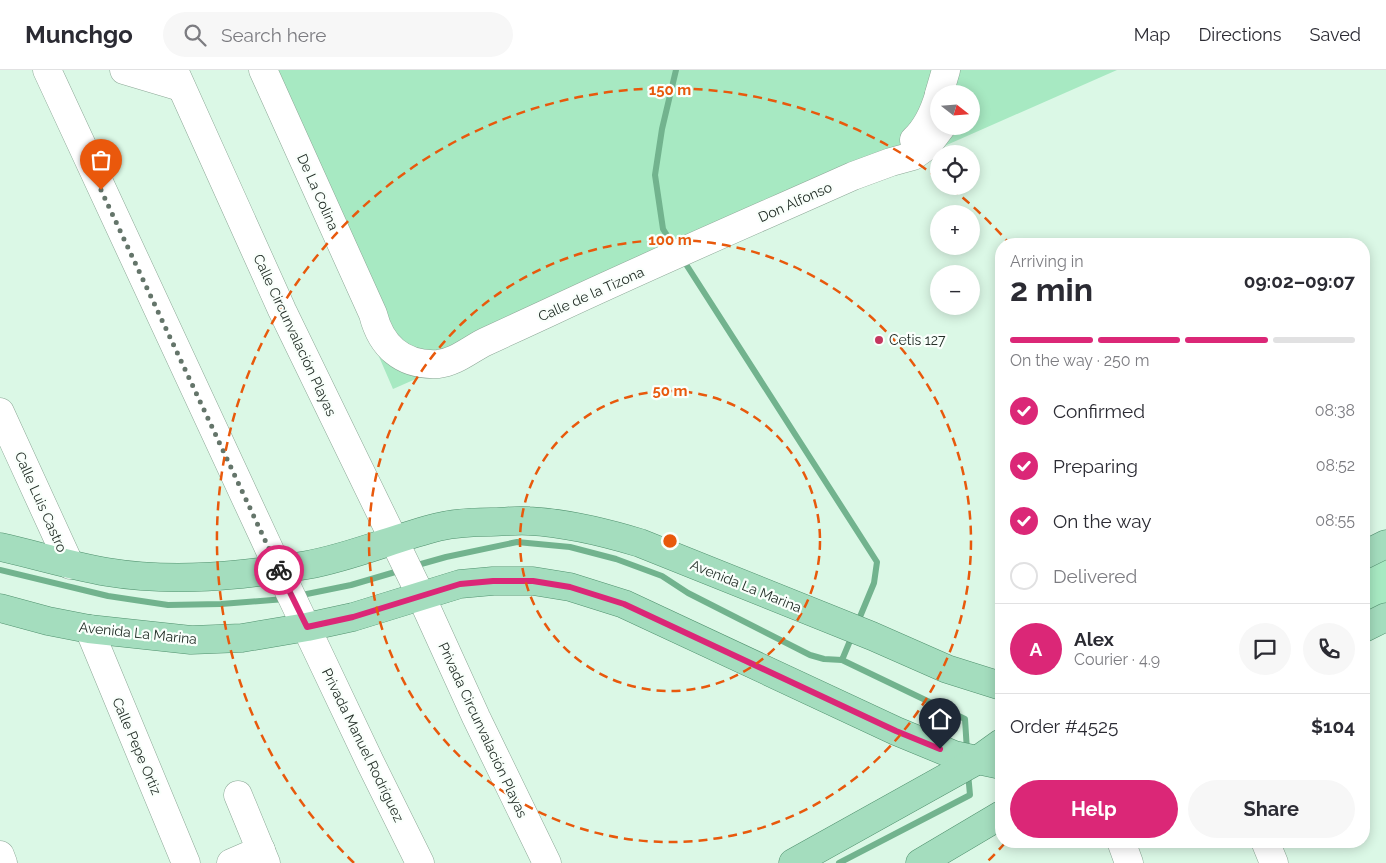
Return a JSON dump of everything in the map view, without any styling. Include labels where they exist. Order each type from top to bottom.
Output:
[{"type":"main road","name":"Avenida La Marina","points":[[0,547],[70,565],[109,572],[152,577],[201,577],[308,564],[353,553],[439,527],[474,522],[529,521],[605,532],[640,543],[947,669],[995,684]]},
{"type":"main road","points":[[1370,552],[1386,544]]},
{"type":"main road","name":"Avenida La Marina","points":[[0,608],[89,629],[191,640],[242,638],[353,617],[460,584],[493,581],[533,581],[570,587],[624,604],[896,731],[979,765]]},
{"type":"main road","points":[[1370,625],[1386,618]]},
{"type":"main road","points":[[793,863],[916,794],[979,765],[995,749]]},
{"type":"main road","points":[[925,860],[990,822]]},
{"type":"street","points":[[47,70],[307,627]]},
{"type":"street","points":[[124,70],[177,78]]},
{"type":"street","name":"De La Colina","points":[[263,70],[373,314]]},
{"type":"street","name":"Don Alfonso","points":[[942,85],[946,70]]},
{"type":"street","points":[[957,85],[961,70]]},
{"type":"street","name":"Calle Circunvalación Playas","points":[[177,78],[282,310],[421,596]]},
{"type":"street","name":"Don Alfonso","points":[[891,162],[918,136],[930,120]]},
{"type":"street","name":"Don Alfonso","points":[[699,245],[853,176],[913,156],[927,146],[935,135]]},
{"type":"street","name":"Calle de la Tizona","points":[[373,314],[397,337],[410,346],[425,351],[444,350],[483,343],[699,245]]},
{"type":"street","name":"Calle Luis Castro","points":[[0,412],[70,565]]},
{"type":"street","name":"Privada Circunvalación Playas","points":[[421,596],[476,717],[547,863]]},
{"type":"street","name":"Privada Manuel Rodríguez","points":[[307,627],[420,863]]},
{"type":"street","name":"Calle Pepe Ortiz","points":[[89,629],[186,863]]},
{"type":"street","points":[[231,863],[264,857],[238,795]]},
{"type":"street","points":[[1124,848],[1129,863]]},
{"type":"street","points":[[1268,848],[1274,863]]},
{"type":"street","points":[[0,855],[3,863]]},
{"type":"green space","points":[[255,70],[1117,70],[980,130],[980,85],[930,85],[930,135],[969,135],[947,145],[930,145],[930,152],[393,389]]},
{"type":"green space","points":[[1386,560],[1386,608],[1370,616],[1370,568]]},
{"type":"waterway","points":[[675,248],[663,229],[655,175],[662,129],[676,70]]},
{"type":"waterway","points":[[682,258],[877,562],[874,583],[857,624]]},
{"type":"waterway","points":[[414,566],[446,557],[517,542],[570,547],[616,559],[662,576],[688,593],[810,655],[824,659],[842,660],[852,636]]},
{"type":"waterway","points":[[0,570],[108,596],[168,605],[221,604],[285,599]]},
{"type":"waterway","points":[[297,596],[351,585],[402,570]]},
{"type":"waterway","points":[[842,660],[965,719],[967,751]]},
{"type":"waterway","points":[[839,863],[970,795],[968,773]]},
{"type":"way so far","points":[[101,190],[279,570]]},
{"type":"place","name":"Cetis 127","points":[[879,340]]},
{"type":"route","points":[[279,570],[307,627],[353,617],[460,584],[493,581],[533,581],[570,587],[624,604],[741,660],[896,731],[940,749]]}]
